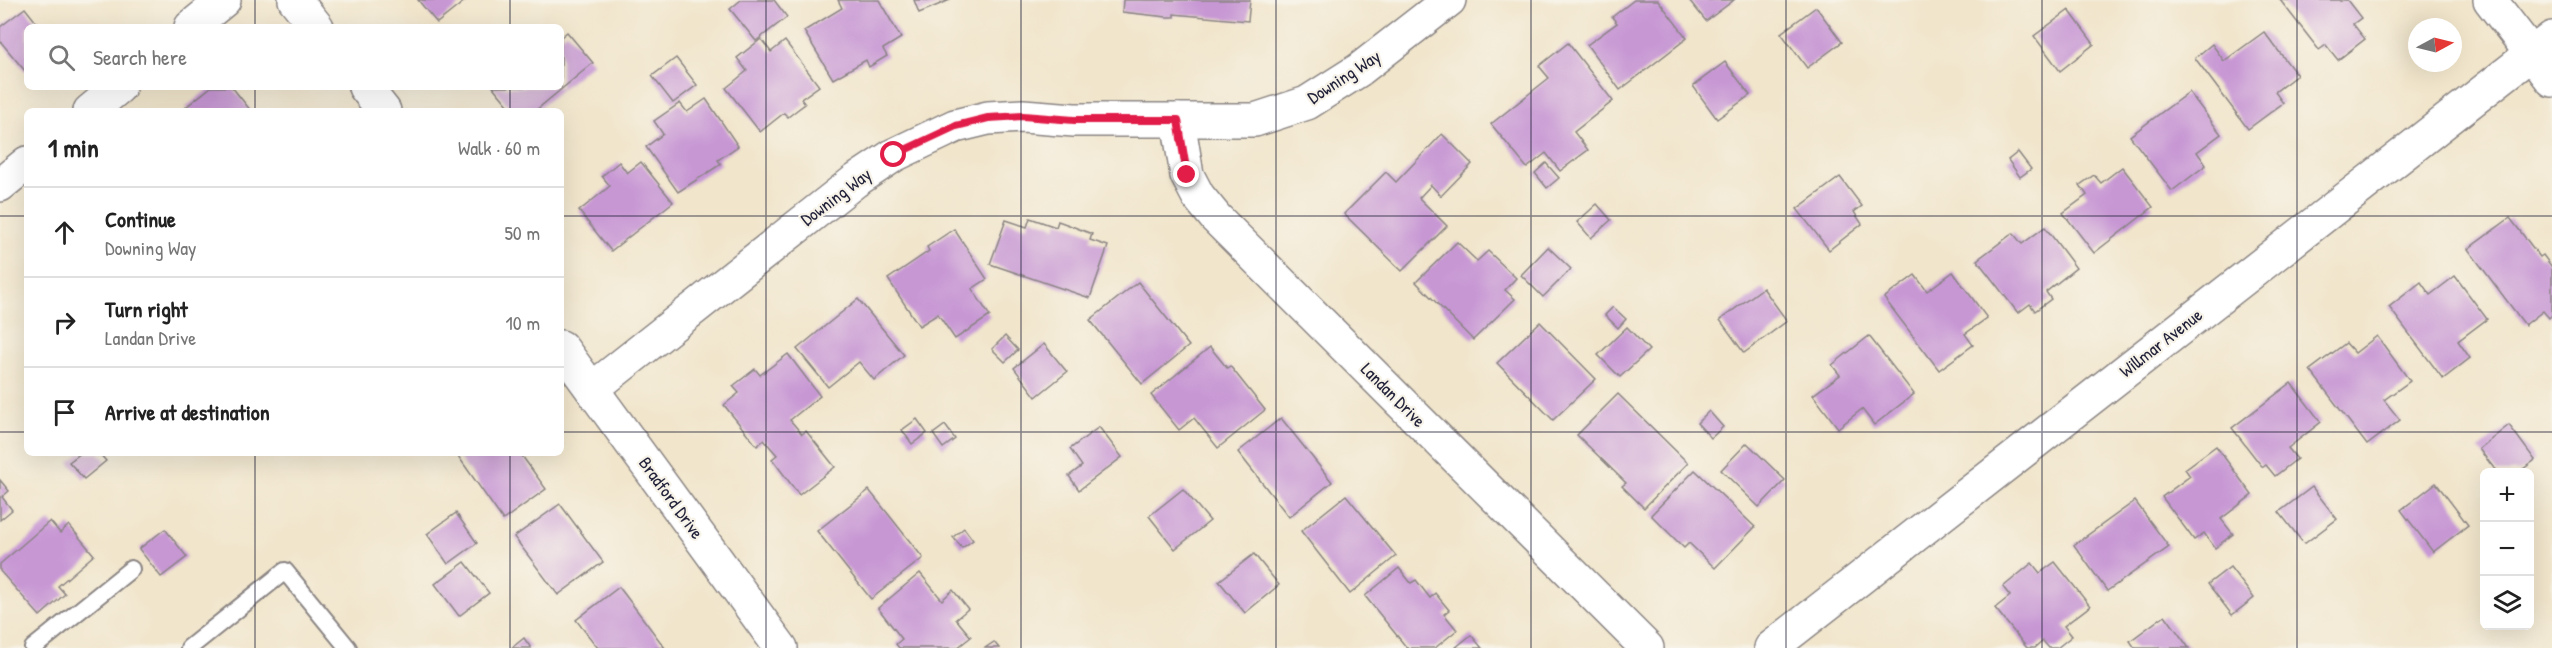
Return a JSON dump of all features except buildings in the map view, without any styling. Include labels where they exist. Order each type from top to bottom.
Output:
[{"type":"street","points":[[195,24],[224,0]]},
{"type":"street","points":[[295,0],[315,24]]},
{"type":"street","name":"Downing Way","points":[[592,389],[855,181],[894,155],[956,126],[988,118],[1023,116],[1074,120],[1255,120],[1306,103],[1359,70],[1449,0]]},
{"type":"street","points":[[2490,0],[2542,46],[2552,80]]},
{"type":"street","name":"Willmar Avenue","points":[[1771,648],[2542,46]]},
{"type":"street","points":[[94,108],[115,90]]},
{"type":"street","points":[[367,90],[382,108]]},
{"type":"street","name":"Landan Drive","points":[[1178,120],[1187,175],[1198,196],[1216,218],[1647,648]]},
{"type":"street","points":[[0,185],[24,165]]},
{"type":"street","name":"Bradford Drive","points":[[564,351],[781,648]]},
{"type":"lane","points":[[33,648],[131,569]]},
{"type":"lane","points":[[189,648],[285,571],[348,648]]},
{"type":"route","points":[[894,155],[956,126],[988,118],[1049,116],[1074,120],[1178,120],[1187,175]]}]
